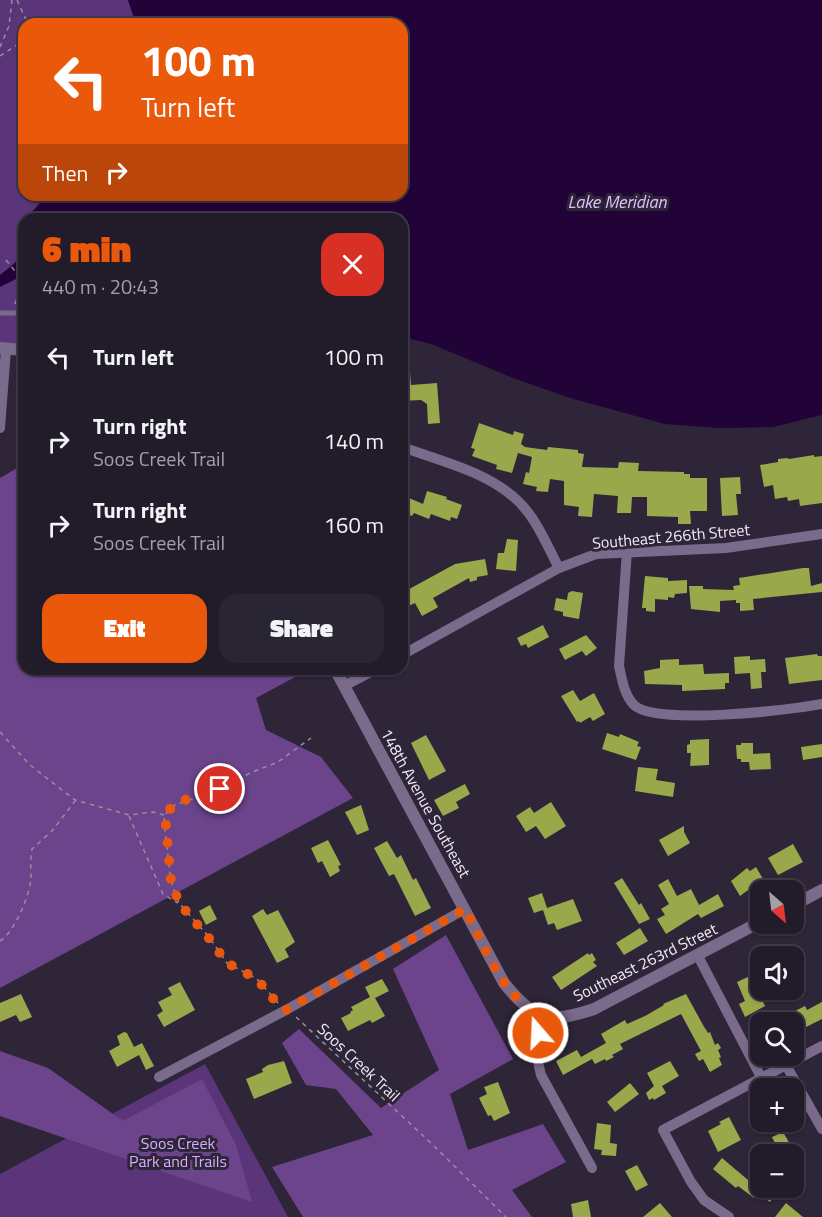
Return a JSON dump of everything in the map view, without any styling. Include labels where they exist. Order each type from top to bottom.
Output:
[{"type":"street","points":[[0,428],[3,348],[18,350]]},
{"type":"street","points":[[408,449],[457,466],[482,478],[518,501],[536,524],[559,568]]},
{"type":"street","name":"Southeast 266th Street","points":[[408,652],[559,568],[596,554],[726,548],[822,534]]},
{"type":"street","points":[[627,551],[619,666],[628,698],[635,706],[648,712],[674,715],[766,713],[822,704]]},
{"type":"street","name":"148th Avenue Southeast","points":[[339,675],[504,983],[520,1003],[541,1016]]},
{"type":"street","points":[[345,686],[365,675]]},
{"type":"street","points":[[804,900],[822,890]]},
{"type":"street","points":[[159,1077],[286,1010],[465,909]]},
{"type":"street","name":"Southeast 263rd Street","points":[[541,1016],[562,1017],[594,1010],[750,927]]},
{"type":"street","points":[[698,956],[761,1078]]},
{"type":"street","points":[[541,1016],[535,1049],[538,1067],[592,1168]]},
{"type":"street","points":[[804,1056],[822,1046]]},
{"type":"street","points":[[764,1078],[784,1066]]},
{"type":"street","points":[[787,1066],[822,1129]]},
{"type":"street","points":[[729,1217],[704,1200],[691,1182],[663,1130],[750,1085]]},
{"type":"lane","points":[[0,313],[18,313]]},
{"type":"path","points":[[0,47],[9,26],[12,0]]},
{"type":"path","points":[[17,0],[26,18]]},
{"type":"path","points":[[0,51],[2,55],[18,44]]},
{"type":"path","points":[[6,260],[18,274]]},
{"type":"path","points":[[15,305],[18,296]]},
{"type":"path","points":[[0,732],[30,765],[75,800],[129,815],[153,812],[165,815],[168,810],[179,803],[220,789],[250,773],[278,762],[311,738]]},
{"type":"path","points":[[0,941],[8,935],[25,903],[31,880],[32,849],[52,831],[75,800]]},
{"type":"path","points":[[129,815],[163,894],[179,903]]},
{"type":"path","name":"Soos Creek Trail","points":[[165,815],[171,881],[179,903],[227,963],[257,979],[276,1002],[301,1021],[425,1137],[506,1217]]},
{"type":"green space","points":[[0,0],[128,0],[134,18],[18,18],[18,201],[42,201],[32,213],[18,213],[18,350],[0,348]]},
{"type":"green space","points":[[18,468],[18,675],[299,675],[256,698],[266,730],[321,757],[353,798],[0,988],[0,478]]},
{"type":"green space","points":[[446,935],[513,1059],[450,1094],[468,1150],[543,1124],[566,1162],[512,1190],[532,1217],[303,1217],[272,1167],[373,1135],[336,1089],[306,1085],[282,1043],[299,1029],[381,1108],[439,1070],[393,969]]},
{"type":"green space","points":[[0,1051],[48,1068],[123,1121],[202,1079],[236,1145],[252,1202],[0,1116]]},
{"type":"green space","name":"Soos Creek Park and Trails","points":[[205,1064],[288,1217],[0,1217],[0,1174]]},
{"type":"water","name":"Lake Meridian","points":[[128,0],[822,0],[822,415],[773,427],[718,428],[665,424],[570,398],[513,378],[431,344],[408,338],[408,213],[32,213],[42,201],[408,201],[408,18],[134,18]]},
{"type":"water","points":[[17,260],[18,278],[0,287],[0,275]]},
{"type":"building","points":[[408,372],[410,372],[411,385],[437,383],[440,423],[428,424],[427,404],[421,400],[408,401]]},
{"type":"building","points":[[479,423],[513,435],[514,431],[524,434],[521,444],[525,447],[578,450],[578,453],[584,454],[582,467],[618,468],[619,462],[639,463],[638,471],[684,472],[684,474],[690,474],[690,478],[707,478],[707,511],[690,511],[691,524],[678,524],[678,517],[647,516],[647,497],[632,497],[631,513],[617,513],[618,496],[594,494],[592,517],[578,516],[579,507],[564,505],[564,481],[550,479],[548,492],[536,491],[537,487],[523,484],[526,472],[529,473],[532,457],[518,453],[512,473],[496,469],[497,465],[472,456],[475,449],[471,448]]},
{"type":"building","points":[[814,455],[814,457],[822,456],[822,503],[800,506],[799,499],[788,501],[787,497],[775,499],[773,485],[764,487],[760,465],[778,462],[778,459]]},
{"type":"building","points":[[740,477],[741,494],[736,494],[738,515],[722,516],[720,478]]},
{"type":"building","points":[[427,491],[447,497],[446,499],[462,505],[457,519],[451,517],[450,521],[431,514],[429,519],[414,513],[412,516],[408,514],[408,498],[423,504]]},
{"type":"building","points":[[507,539],[518,540],[516,571],[496,569],[498,553],[504,553]]},
{"type":"building","points":[[485,559],[488,575],[477,577],[477,580],[470,582],[469,578],[433,598],[438,607],[422,616],[415,603],[408,606],[408,590],[455,564]]},
{"type":"building","points":[[809,568],[811,586],[822,583],[822,592],[753,599],[754,610],[740,611],[740,603],[736,603],[736,600],[720,601],[720,612],[691,609],[689,586],[734,590],[733,586],[740,585],[739,578]]},
{"type":"building","points":[[645,576],[668,578],[668,581],[687,580],[687,593],[675,594],[674,598],[668,597],[668,600],[655,599],[655,612],[646,611],[646,608],[642,608]]},
{"type":"building","points":[[572,591],[583,593],[579,619],[563,616],[563,612],[554,610],[556,598],[567,600],[568,593]]},
{"type":"building","points":[[543,625],[549,637],[528,648],[526,644],[521,646],[517,638]]},
{"type":"building","points":[[586,635],[597,648],[586,656],[582,651],[565,660],[559,649]]},
{"type":"building","points":[[817,654],[822,656],[822,680],[789,684],[785,658]]},
{"type":"building","points":[[750,656],[750,660],[765,659],[766,672],[761,672],[762,688],[751,689],[750,673],[735,674],[734,657]]},
{"type":"building","points":[[679,659],[679,665],[703,664],[704,674],[729,673],[729,683],[725,683],[725,689],[682,691],[682,685],[645,684],[644,671],[660,668],[660,660]]},
{"type":"building","points":[[573,690],[580,701],[594,693],[605,714],[593,721],[590,717],[580,723],[577,722],[561,696]]},
{"type":"building","points":[[607,733],[619,737],[620,734],[639,742],[637,746],[641,747],[636,760],[602,749]]},
{"type":"building","points":[[426,735],[446,771],[429,780],[411,743]]},
{"type":"building","points":[[709,739],[709,765],[690,766],[691,753],[687,753],[687,745],[690,744],[690,740]]},
{"type":"building","points":[[741,743],[753,743],[753,754],[770,753],[771,769],[750,770],[749,762],[741,762],[741,759],[737,759],[736,745],[741,745]]},
{"type":"building","points":[[822,744],[822,757],[803,760],[801,747]]},
{"type":"building","points":[[638,767],[658,769],[656,780],[675,783],[673,797],[635,791]]},
{"type":"building","points":[[465,784],[470,794],[456,802],[459,808],[443,816],[434,800]]},
{"type":"building","points":[[551,802],[566,826],[545,839],[536,826],[526,832],[516,816],[530,807],[534,813]]},
{"type":"building","points":[[361,805],[369,830],[357,835],[345,812]]},
{"type":"building","points":[[684,826],[684,832],[690,843],[668,856],[659,840]]},
{"type":"building","points":[[328,840],[341,865],[338,866],[340,871],[330,877],[322,861],[318,863],[311,848]]},
{"type":"building","points":[[387,841],[397,858],[401,855],[413,880],[416,878],[431,908],[415,916],[394,874],[389,876],[374,848]]},
{"type":"building","points":[[793,844],[803,862],[778,875],[768,858]]},
{"type":"building","points":[[756,867],[763,879],[750,880],[750,889],[740,896],[731,881],[747,868],[750,871]]},
{"type":"building","points":[[622,878],[650,919],[639,924],[614,883]]},
{"type":"building","points":[[668,879],[677,896],[691,889],[699,905],[718,894],[724,906],[701,918],[698,914],[666,934],[657,919],[665,915],[661,909],[669,904],[658,885]]},
{"type":"building","points":[[542,893],[547,908],[573,899],[582,921],[557,930],[554,923],[548,925],[543,910],[534,913],[528,898]]},
{"type":"building","points":[[210,905],[217,919],[206,925],[199,911]]},
{"type":"building","points":[[263,909],[267,915],[278,910],[295,942],[285,949],[289,957],[277,963],[252,916]]},
{"type":"building","points":[[640,928],[648,941],[624,955],[616,943]]},
{"type":"building","points":[[588,953],[589,955],[592,953],[596,960],[593,962],[597,966],[561,990],[552,977]]},
{"type":"building","points":[[750,976],[750,1000],[762,1000],[765,1006],[750,1012],[745,1017],[739,1004],[745,1001],[737,982]]},
{"type":"building","points":[[382,979],[389,991],[375,998],[385,1016],[372,1023],[370,1020],[348,1031],[341,1018],[351,1013],[353,1010],[351,1007],[370,997],[365,987]]},
{"type":"building","points":[[180,982],[195,1010],[164,1027],[157,1015],[163,1011],[158,1002],[172,995],[168,988]]},
{"type":"building","points":[[21,994],[32,1017],[20,1022],[16,1015],[0,1022],[0,1003]]},
{"type":"building","points":[[686,994],[708,1033],[710,1032],[715,1045],[718,1043],[721,1048],[718,1050],[722,1065],[710,1072],[703,1059],[699,1061],[695,1054],[701,1051],[681,1014],[620,1044],[623,1049],[612,1055],[614,1057],[595,1064],[592,1059],[563,1075],[556,1061],[577,1050],[581,1057],[606,1043],[601,1034],[625,1020],[627,1024],[645,1016],[663,1004]]},
{"type":"building","points":[[822,1002],[822,1019],[804,1028],[804,1012],[795,1011],[805,1006],[807,1010]]},
{"type":"building","points":[[124,1032],[127,1033],[134,1047],[142,1043],[154,1066],[146,1070],[139,1055],[117,1067],[109,1051],[120,1045],[117,1036]]},
{"type":"building","points":[[284,1061],[292,1083],[254,1099],[246,1079],[263,1072],[262,1069],[268,1065]]},
{"type":"building","points":[[670,1061],[679,1076],[662,1086],[666,1093],[654,1100],[653,1098],[649,1100],[646,1093],[654,1086],[647,1073]]},
{"type":"building","points":[[498,1082],[510,1113],[494,1121],[491,1115],[488,1116],[479,1098],[487,1094],[484,1087]]},
{"type":"building","points":[[630,1083],[639,1094],[615,1112],[607,1102]]},
{"type":"building","points":[[729,1117],[741,1140],[718,1152],[708,1131]]},
{"type":"building","points":[[597,1123],[611,1125],[610,1143],[617,1144],[616,1156],[601,1155],[602,1150],[594,1149]]},
{"type":"building","points":[[783,1132],[790,1144],[774,1144],[772,1137]]},
{"type":"building","points":[[722,1158],[748,1180],[750,1177],[750,1195],[738,1186],[736,1188],[713,1169]]},
{"type":"building","points":[[637,1165],[648,1185],[636,1191],[625,1171]]},
{"type":"building","points":[[588,1200],[591,1217],[573,1217],[571,1204]]},
{"type":"building","points":[[660,1203],[672,1217],[643,1217]]},
{"type":"building","points":[[786,1203],[803,1217],[775,1217]]},
{"type":"route","points":[[220,789],[179,803],[168,810],[165,815],[171,881],[179,903],[227,963],[257,979],[276,1002],[286,1010],[465,909],[504,983],[520,1003],[541,1016],[538,1033]]}]
